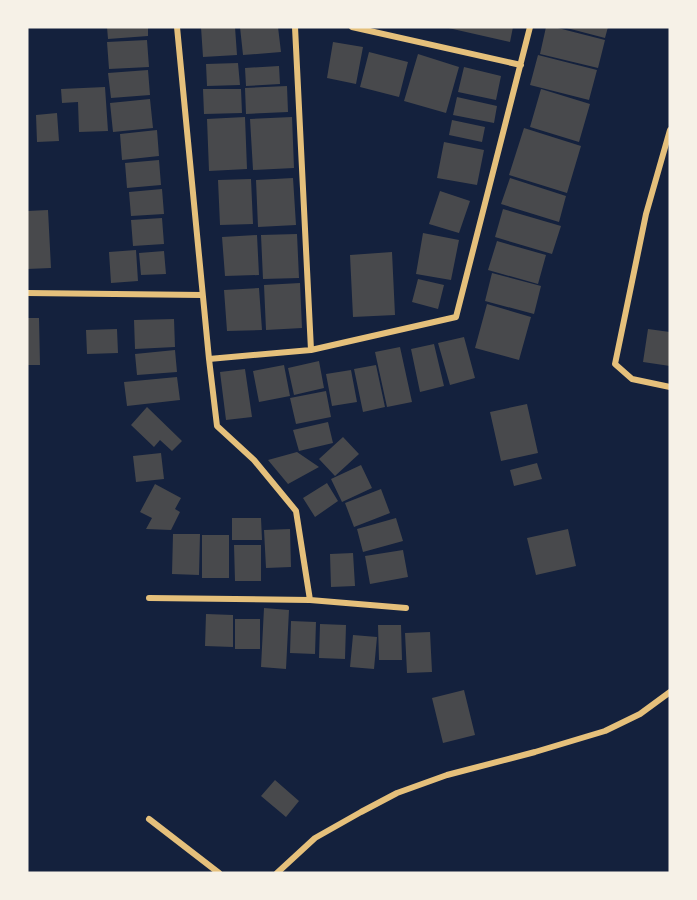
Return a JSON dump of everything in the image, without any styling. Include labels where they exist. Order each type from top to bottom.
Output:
[{"type":"street","points":[[177,27],[202,295],[217,426],[254,460],[296,511],[310,600]]},
{"type":"street","points":[[295,27],[311,350]]},
{"type":"street","points":[[352,27],[521,65]]},
{"type":"street","points":[[209,359],[311,350],[456,317],[530,27]]},
{"type":"street","points":[[670,130],[646,214],[615,364],[632,379],[670,387]]},
{"type":"street","points":[[27,293],[202,295]]},
{"type":"street","points":[[149,598],[310,600],[406,608]]},
{"type":"street","points":[[277,873],[315,838],[397,794],[447,775],[605,731],[640,714],[670,692]]},
{"type":"street","points":[[149,819],[219,873]]},
{"type":"building","points":[[107,27],[148,27],[148,36],[108,39]]},
{"type":"building","points":[[201,27],[235,27],[237,55],[203,57]]},
{"type":"building","points":[[240,27],[278,27],[281,52],[243,55]]},
{"type":"building","points":[[444,27],[513,27],[510,42]]},
{"type":"building","points":[[546,27],[605,40],[598,68],[540,54]]},
{"type":"building","points":[[563,27],[608,27],[605,38]]},
{"type":"building","points":[[147,40],[149,67],[109,69],[107,42]]},
{"type":"building","points":[[333,42],[363,47],[356,84],[327,78]]},
{"type":"building","points":[[369,52],[408,62],[399,97],[360,87]]},
{"type":"building","points":[[418,54],[459,67],[446,113],[404,101]]},
{"type":"building","points":[[538,55],[597,70],[589,100],[530,85]]},
{"type":"building","points":[[238,63],[240,85],[207,86],[206,64]]},
{"type":"building","points":[[279,66],[280,84],[246,86],[245,68]]},
{"type":"building","points":[[464,67],[501,76],[496,100],[458,92]]},
{"type":"building","points":[[148,70],[150,95],[111,98],[108,73]]},
{"type":"building","points":[[287,86],[288,112],[246,114],[245,88]]},
{"type":"building","points":[[105,87],[108,131],[79,132],[78,102],[62,103],[61,89]]},
{"type":"building","points":[[203,89],[241,89],[242,113],[204,114]]},
{"type":"building","points":[[541,89],[590,104],[579,142],[530,127]]},
{"type":"building","points":[[457,97],[497,106],[494,123],[453,115]]},
{"type":"building","points":[[150,99],[153,128],[113,132],[110,103]]},
{"type":"building","points":[[57,113],[59,141],[37,142],[36,115]]},
{"type":"building","points":[[245,117],[247,169],[209,171],[207,119]]},
{"type":"building","points":[[292,117],[294,168],[253,170],[250,119]]},
{"type":"building","points":[[452,120],[485,127],[482,142],[449,135]]},
{"type":"building","points":[[524,128],[581,146],[567,193],[509,175]]},
{"type":"building","points":[[157,130],[159,156],[122,160],[120,134]]},
{"type":"building","points":[[444,142],[484,150],[477,185],[437,178]]},
{"type":"building","points":[[159,160],[161,185],[127,188],[125,163]]},
{"type":"building","points":[[293,178],[296,225],[258,227],[256,180]]},
{"type":"building","points":[[510,178],[566,196],[559,222],[501,204]]},
{"type":"building","points":[[251,179],[253,224],[220,225],[218,180]]},
{"type":"building","points":[[162,189],[164,214],[131,216],[129,192]]},
{"type":"building","points":[[440,191],[470,201],[459,233],[429,224]]},
{"type":"building","points":[[503,209],[561,226],[552,254],[495,237]]},
{"type":"building","points":[[48,210],[51,268],[27,269],[27,211]]},
{"type":"building","points":[[162,218],[164,244],[133,246],[131,220]]},
{"type":"building","points":[[423,233],[459,240],[451,280],[416,274]]},
{"type":"building","points":[[297,234],[299,278],[263,279],[261,235]]},
{"type":"building","points":[[257,235],[259,275],[225,276],[222,237]]},
{"type":"building","points":[[497,241],[546,255],[538,284],[488,270]]},
{"type":"building","points":[[136,250],[138,281],[111,283],[109,252]]},
{"type":"building","points":[[164,251],[166,274],[141,275],[139,253]]},
{"type":"building","points":[[392,252],[395,315],[353,317],[350,255]]},
{"type":"building","points":[[492,273],[541,286],[534,314],[485,301]]},
{"type":"building","points":[[418,279],[444,285],[438,309],[412,302]]},
{"type":"building","points":[[300,283],[302,328],[266,330],[264,285]]},
{"type":"building","points":[[259,288],[262,330],[227,331],[224,290]]},
{"type":"building","points":[[487,304],[531,317],[519,360],[475,348]]},
{"type":"building","points":[[27,318],[39,318],[40,365],[27,365]]},
{"type":"building","points":[[174,319],[175,347],[135,349],[134,320]]},
{"type":"building","points":[[117,329],[118,353],[87,354],[86,330]]},
{"type":"building","points":[[648,329],[670,332],[670,366],[643,362]]},
{"type":"building","points":[[464,337],[475,378],[450,385],[438,343]]},
{"type":"building","points":[[434,344],[444,386],[420,392],[411,349]]},
{"type":"building","points":[[400,347],[412,402],[387,407],[375,352]]},
{"type":"building","points":[[175,350],[177,372],[137,375],[135,354]]},
{"type":"building","points":[[319,361],[324,388],[294,395],[288,368]]},
{"type":"building","points":[[284,365],[290,396],[259,402],[253,371]]},
{"type":"building","points":[[376,365],[385,407],[363,412],[354,369]]},
{"type":"building","points":[[245,369],[252,417],[226,420],[220,372]]},
{"type":"building","points":[[351,370],[357,402],[332,406],[326,374]]},
{"type":"building","points":[[177,377],[180,400],[127,406],[124,382]]},
{"type":"building","points":[[326,391],[331,417],[296,424],[290,398]]},
{"type":"building","points":[[527,404],[538,453],[501,461],[490,412]]},
{"type":"building","points":[[147,407],[182,441],[172,451],[160,440],[154,447],[131,425]]},
{"type":"building","points":[[328,422],[333,443],[299,451],[293,430]]},
{"type":"building","points":[[343,437],[359,454],[335,476],[319,459]]},
{"type":"building","points":[[297,452],[319,467],[288,484],[268,460]]},
{"type":"building","points":[[161,453],[164,479],[136,482],[133,456]]},
{"type":"building","points":[[537,463],[542,479],[514,486],[510,470]]},
{"type":"building","points":[[361,465],[372,488],[342,502],[331,479]]},
{"type":"building","points":[[327,483],[338,501],[315,517],[303,498]]},
{"type":"building","points":[[155,484],[181,498],[175,509],[180,512],[171,530],[146,529],[152,518],[140,512]]},
{"type":"building","points":[[381,489],[390,513],[354,527],[345,503]]},
{"type":"building","points":[[232,518],[261,518],[262,540],[232,540]]},
{"type":"building","points":[[396,518],[403,541],[363,552],[357,529]]},
{"type":"building","points":[[290,529],[291,567],[266,568],[264,530]]},
{"type":"building","points":[[568,529],[576,566],[536,575],[527,538]]},
{"type":"building","points":[[173,534],[200,534],[199,575],[172,574]]},
{"type":"building","points":[[202,535],[229,535],[229,578],[202,578]]},
{"type":"building","points":[[234,545],[261,545],[261,581],[235,581]]},
{"type":"building","points":[[403,550],[408,577],[370,584],[365,556]]},
{"type":"building","points":[[353,553],[355,586],[331,587],[330,554]]},
{"type":"building","points":[[264,608],[289,610],[286,669],[261,667]]},
{"type":"building","points":[[206,614],[233,615],[233,647],[205,646]]},
{"type":"building","points":[[235,619],[260,619],[260,649],[235,649]]},
{"type":"building","points":[[291,621],[316,622],[315,654],[290,653]]},
{"type":"building","points":[[320,624],[346,625],[345,659],[319,658]]},
{"type":"building","points":[[378,625],[401,625],[402,660],[379,660]]},
{"type":"building","points":[[430,632],[432,672],[407,673],[405,633]]},
{"type":"building","points":[[353,635],[377,637],[374,669],[350,667]]},
{"type":"building","points":[[464,690],[475,735],[443,743],[432,698]]},
{"type":"building","points":[[275,780],[299,801],[286,817],[261,796]]}]
